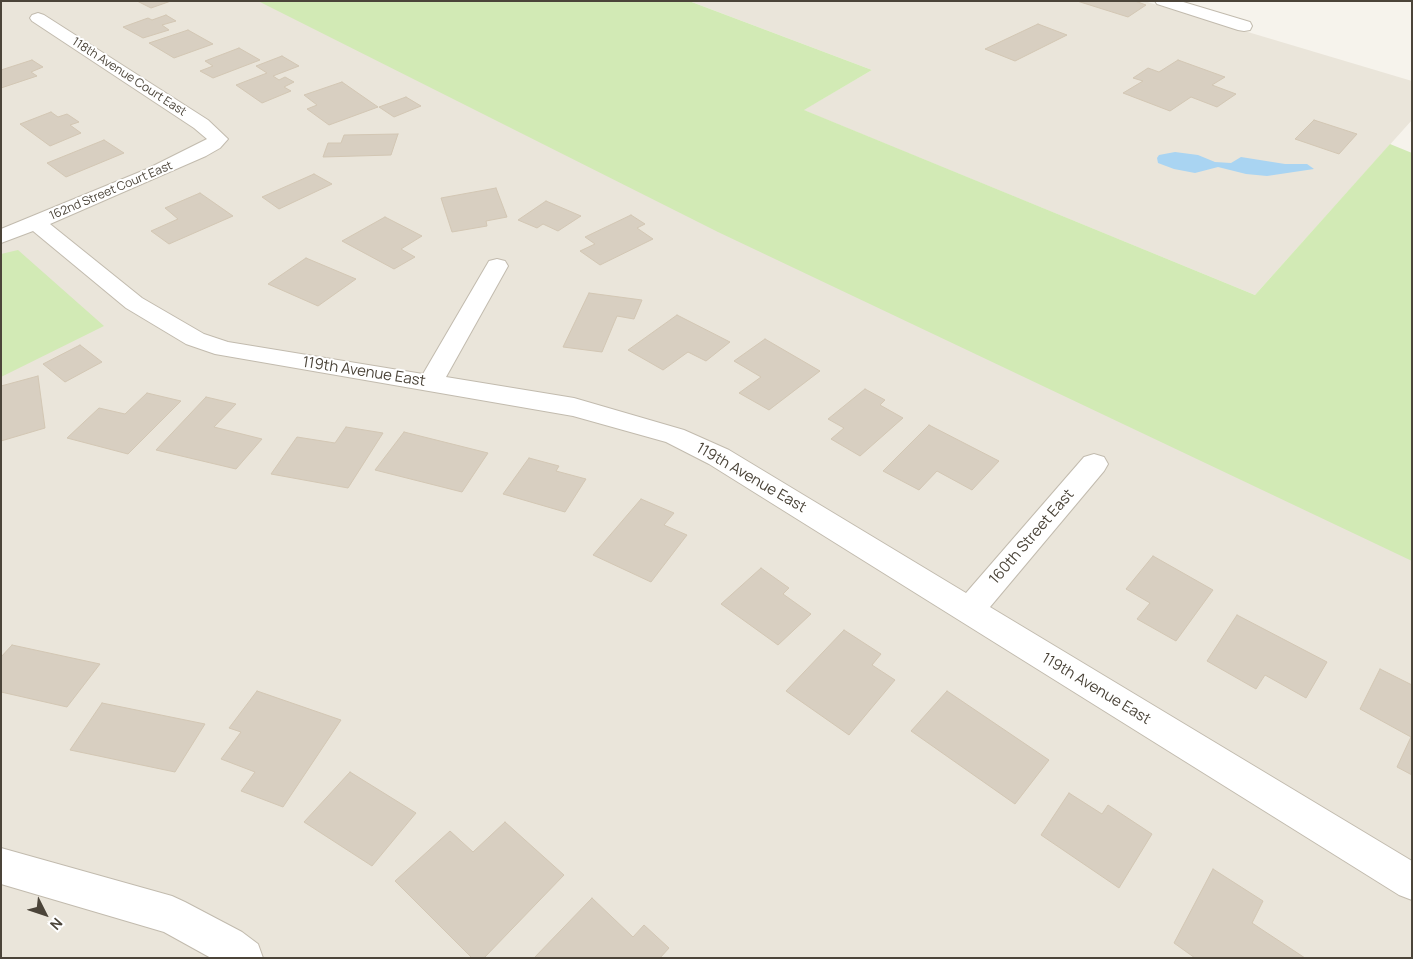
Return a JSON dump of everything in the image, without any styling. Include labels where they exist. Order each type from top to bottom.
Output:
[{"type":"street","points":[[1163,1],[1244,26]]},
{"type":"street","name":"118th Avenue Court East","points":[[38,18],[201,124],[218,139]]},
{"type":"street","name":"162nd Street Court East","points":[[1,238],[200,152],[218,139]]},
{"type":"street","name":"119th Avenue East","points":[[36,222],[134,303],[195,339],[224,349],[262,357],[431,382],[574,406],[675,436],[719,457],[1412,882]]},
{"type":"street","points":[[431,382],[497,266]]},
{"type":"street","name":"160th Street East","points":[[969,611],[1094,464]]},
{"type":"street","points":[[1,866],[172,915],[228,946],[244,958]]},
{"type":"shaded area","points":[[1,1],[279,1],[1412,538],[1412,958],[1,958]]},
{"type":"shaded area","points":[[689,1],[1144,1],[1412,81],[1412,120],[1255,295],[803,110],[872,70]]},
{"type":"green space","points":[[258,1],[689,1],[872,70],[804,110],[1255,295],[1390,144],[1412,153],[1412,561],[718,232]]},
{"type":"green space","points":[[18,250],[104,326],[1,377],[1,254]]},
{"type":"water","points":[[1175,152],[1198,155],[1215,162],[1231,163],[1241,157],[1285,164],[1307,164],[1314,169],[1267,176],[1246,174],[1218,167],[1195,173],[1174,169],[1158,163],[1157,158],[1159,155]]},
{"type":"building","points":[[137,1],[171,1],[151,8]]},
{"type":"building","points":[[1077,1],[1135,1],[1146,5],[1128,17]]},
{"type":"building","points":[[166,15],[176,21],[162,25],[169,30],[143,38],[123,27],[148,18],[152,20]]},
{"type":"building","points":[[1038,24],[1067,35],[1015,61],[985,49]]},
{"type":"building","points":[[188,30],[213,44],[174,58],[149,43]]},
{"type":"building","points":[[239,48],[260,60],[213,78],[200,71],[213,66],[205,61]]},
{"type":"building","points":[[282,56],[299,66],[273,76],[279,80],[285,77],[294,82],[284,87],[291,91],[262,103],[236,85],[267,73],[256,66]]},
{"type":"building","points":[[32,60],[43,67],[31,72],[37,76],[1,88],[1,70]]},
{"type":"building","points":[[1178,60],[1225,77],[1212,85],[1236,94],[1217,107],[1191,97],[1170,111],[1123,93],[1143,81],[1133,78],[1148,68],[1159,72]]},
{"type":"building","points":[[342,82],[378,107],[329,125],[307,109],[317,105],[304,95]]},
{"type":"building","points":[[406,97],[421,106],[394,117],[379,107]]},
{"type":"building","points":[[51,112],[58,117],[67,114],[79,122],[70,125],[81,133],[50,146],[20,124]]},
{"type":"building","points":[[1314,120],[1357,134],[1339,154],[1295,139]]},
{"type":"building","points":[[398,134],[391,155],[323,157],[328,143],[341,143],[344,135]]},
{"type":"building","points":[[104,140],[124,153],[66,177],[47,163]]},
{"type":"building","points":[[314,174],[332,184],[279,209],[262,197]]},
{"type":"building","points":[[496,188],[507,217],[486,221],[487,226],[452,232],[441,198]]},
{"type":"building","points":[[200,193],[233,216],[169,244],[151,231],[178,219],[165,208]]},
{"type":"building","points":[[546,201],[581,216],[558,231],[543,224],[537,228],[518,220]]},
{"type":"building","points":[[631,215],[645,224],[637,228],[653,239],[600,265],[580,251],[595,244],[585,237]]},
{"type":"building","points":[[385,217],[422,236],[401,249],[415,257],[394,269],[342,241]]},
{"type":"building","points":[[306,258],[356,279],[318,306],[268,284]]},
{"type":"building","points":[[589,293],[642,300],[634,319],[617,316],[602,352],[563,347]]},
{"type":"building","points":[[677,315],[730,342],[706,361],[688,352],[663,370],[628,350]]},
{"type":"building","points":[[765,339],[820,371],[769,410],[739,393],[761,377],[734,361]]},
{"type":"building","points":[[80,345],[102,362],[65,382],[43,364]]},
{"type":"building","points":[[38,376],[45,428],[1,441],[1,386]]},
{"type":"building","points":[[865,389],[885,400],[880,405],[903,418],[860,456],[831,439],[844,428],[828,419]]},
{"type":"building","points":[[147,393],[181,401],[128,454],[67,438],[99,408],[125,414]]},
{"type":"building","points":[[206,397],[236,404],[214,427],[262,439],[236,469],[156,450]]},
{"type":"building","points":[[929,425],[999,461],[972,490],[937,471],[919,490],[883,471]]},
{"type":"building","points":[[346,427],[383,433],[348,488],[271,474],[297,437],[335,443]]},
{"type":"building","points":[[404,432],[488,453],[462,492],[375,470]]},
{"type":"building","points":[[529,458],[559,466],[556,471],[586,479],[565,512],[503,494]]},
{"type":"building","points":[[641,499],[674,513],[664,525],[687,535],[651,582],[593,555]]},
{"type":"building","points":[[1153,556],[1213,590],[1176,641],[1137,619],[1150,603],[1126,589]]},
{"type":"building","points":[[761,568],[789,588],[783,594],[811,614],[778,645],[721,604]]},
{"type":"building","points":[[1237,615],[1327,662],[1306,698],[1265,675],[1256,689],[1207,661]]},
{"type":"building","points":[[844,630],[881,654],[872,665],[895,680],[849,735],[786,691]]},
{"type":"building","points":[[12,645],[100,664],[67,707],[1,692],[1,657]]},
{"type":"building","points":[[1380,669],[1412,685],[1412,775],[1397,767],[1411,737],[1360,709]]},
{"type":"building","points":[[257,691],[341,720],[283,807],[241,791],[255,772],[221,759],[241,732],[229,728]]},
{"type":"building","points":[[947,691],[1049,760],[1015,804],[911,731]]},
{"type":"building","points":[[102,703],[205,724],[175,772],[70,750]]},
{"type":"building","points":[[350,772],[416,813],[372,866],[304,822]]},
{"type":"building","points":[[1069,793],[1102,814],[1108,805],[1152,834],[1119,888],[1041,835]]},
{"type":"building","points":[[505,822],[564,875],[484,958],[472,958],[395,881],[450,831],[473,852]]},
{"type":"building","points":[[1213,869],[1263,901],[1252,923],[1305,958],[1195,958],[1174,943]]},
{"type":"building","points":[[592,898],[633,937],[644,925],[669,948],[660,958],[534,958]]}]
